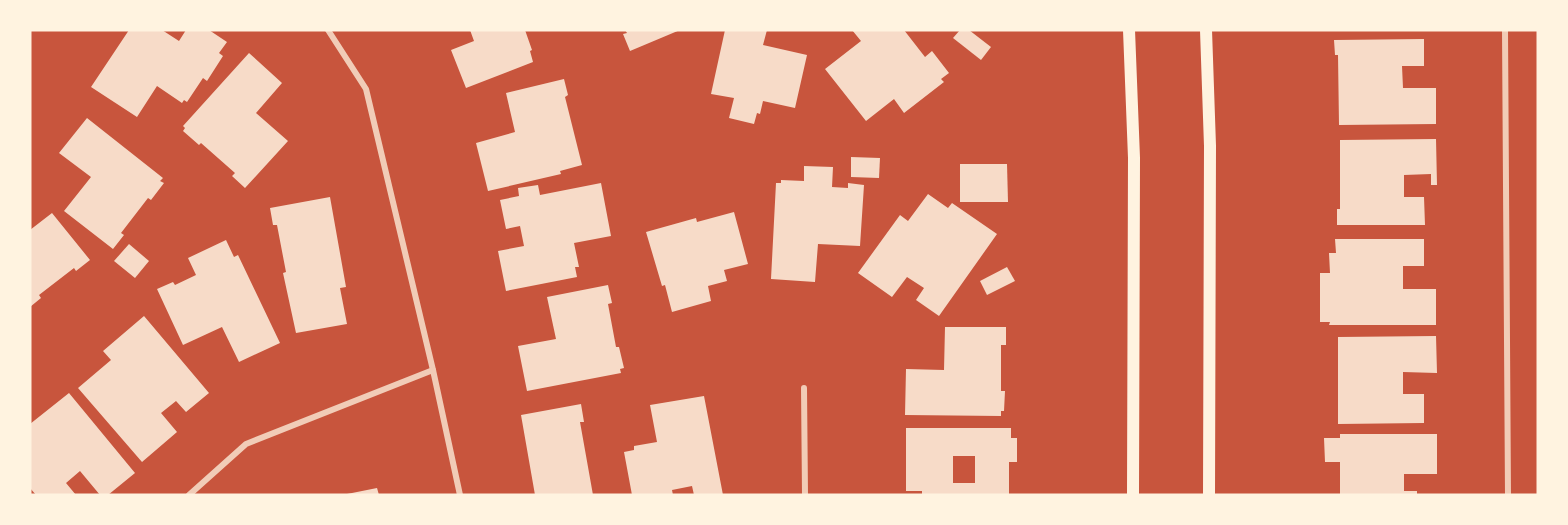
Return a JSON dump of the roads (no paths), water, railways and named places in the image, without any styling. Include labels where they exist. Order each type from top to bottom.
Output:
[{"type":"main road","points":[[1129,30],[1134,158],[1133,495]]},
{"type":"main road","points":[[1206,30],[1210,146],[1209,495]]},
{"type":"street","points":[[328,30],[366,89],[433,370],[460,495]]},
{"type":"street","points":[[1506,30],[1508,495]]},
{"type":"street","points":[[189,495],[246,444],[433,370]]},
{"type":"street","points":[[804,388],[806,495]]}]
